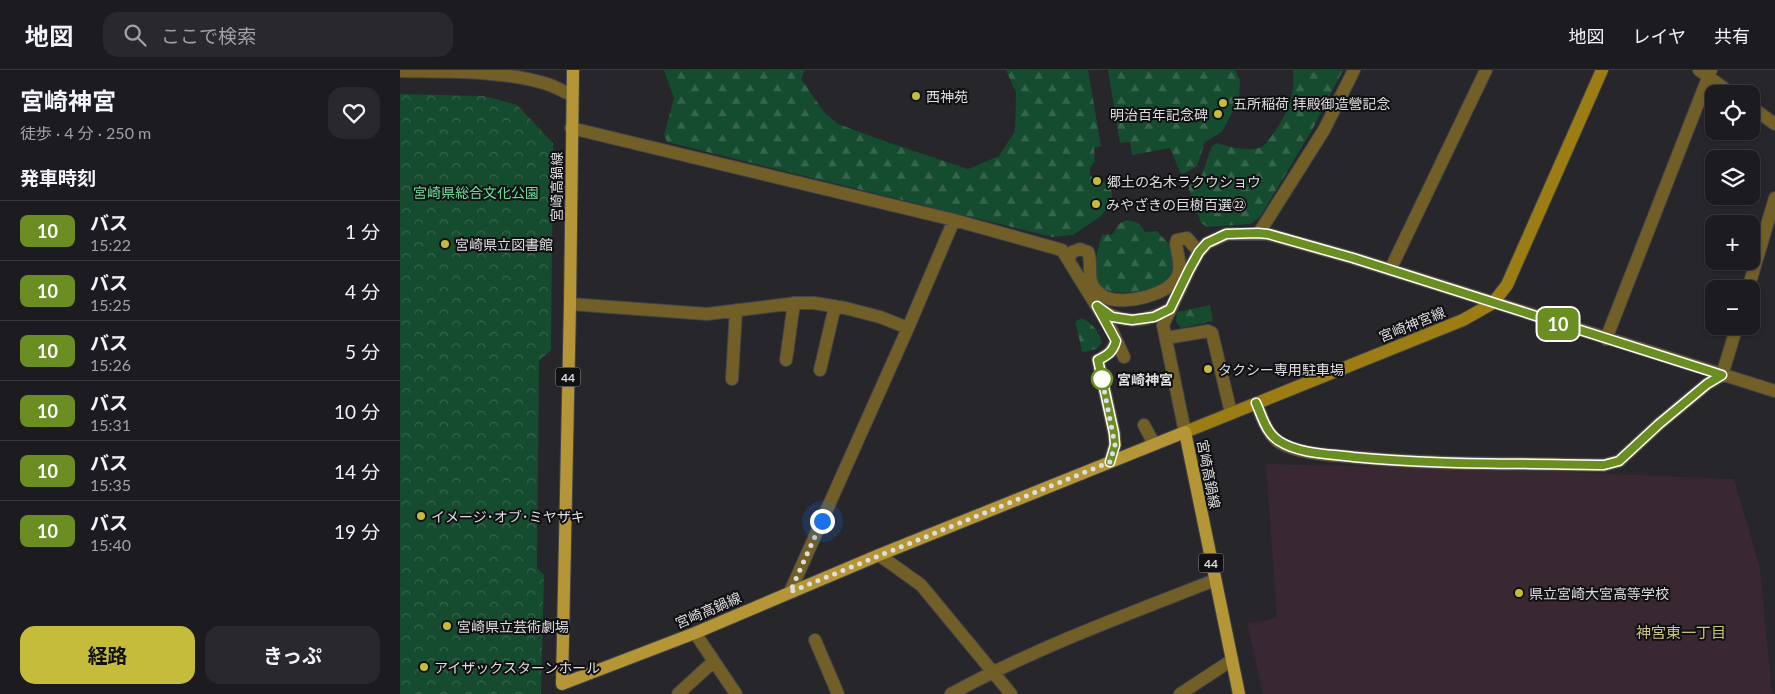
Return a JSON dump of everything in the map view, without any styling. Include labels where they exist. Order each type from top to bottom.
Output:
[{"type":"main road","name":"宮崎高鍋線","points":[[573,70],[562,689],[879,555],[1185,432],[1239,694]]},
{"type":"main road","name":"宮崎神宮線","points":[[1185,432],[1463,320],[1492,303],[1507,285],[1602,70]]},
{"type":"street","points":[[1258,233],[1324,130],[1354,70]]},
{"type":"street","points":[[1390,270],[1486,70]]},
{"type":"street","points":[[400,71],[461,72],[522,78],[549,85],[572,95]]},
{"type":"street","points":[[1606,339],[1706,73],[1721,85]]},
{"type":"street","points":[[1760,113],[1775,124]]},
{"type":"street","points":[[571,128],[954,220],[1062,250],[1097,306],[1124,357]]},
{"type":"street","points":[[1751,280],[1775,198]]},
{"type":"street","points":[[790,592],[954,220]]},
{"type":"street","points":[[1185,432],[1163,325],[1203,247],[1226,234],[1258,233],[1277,237],[1390,270],[1775,391]]},
{"type":"street","points":[[1068,260],[1072,252],[1080,249],[1088,252],[1091,258],[1090,280],[1095,288],[1105,298],[1120,301],[1158,294],[1175,281],[1180,272],[1176,244],[1178,240],[1187,238],[1203,247]]},
{"type":"street","points":[[570,304],[707,314],[794,303],[814,303],[880,317],[908,328]]},
{"type":"street","points":[[786,360],[794,303]]},
{"type":"street","points":[[820,370],[835,306]]},
{"type":"street","points":[[1097,306],[1112,317],[1132,320],[1154,317],[1170,309]]},
{"type":"street","points":[[732,379],[736,310]]},
{"type":"street","points":[[1166,338],[1208,331],[1212,333],[1231,413]]},
{"type":"street","points":[[1256,403],[1268,431],[1286,446],[1298,449],[1332,455],[1400,461],[1604,465],[1619,461],[1659,424],[1707,384],[1722,375],[1734,335]]},
{"type":"street","points":[[1110,462],[1115,445],[1114,433],[1098,360],[1114,349],[1116,341]]},
{"type":"street","points":[[1144,425],[1154,444]]},
{"type":"street","points":[[879,555],[920,585],[1011,694]]},
{"type":"street","points":[[951,694],[992,671],[1083,632],[1214,580]]},
{"type":"street","points":[[695,633],[736,694]]},
{"type":"street","points":[[815,640],[838,694]]},
{"type":"street","points":[[1180,694],[1232,660]]},
{"type":"street","points":[[678,694],[714,662]]},
{"type":"shaded area","name":"県立宮崎大宮高等学校","points":[[1266,464],[1543,471],[1734,479],[1760,568],[1772,694],[1263,694],[1247,623],[1277,618]]},
{"type":"green space","points":[[664,70],[805,70],[801,79],[824,112],[838,124],[968,169],[999,156],[1015,131],[1016,93],[1006,70],[1088,70],[1101,146],[1094,148],[1095,161],[1090,168],[1090,176],[1109,185],[1112,192],[1112,200],[1101,216],[1073,235],[1052,237],[667,142],[664,135],[674,98]]},
{"type":"green space","points":[[1108,70],[1235,70],[1240,80],[1239,99],[1222,132],[1205,142],[1197,166],[1183,174],[1180,172],[1170,148],[1132,155],[1130,142],[1120,143]]},
{"type":"green space","points":[[1293,70],[1343,70],[1312,130],[1260,217],[1251,224],[1207,227],[1201,223],[1189,190],[1189,185],[1200,180],[1212,146],[1217,143],[1243,149],[1259,148],[1265,144],[1276,130],[1289,106],[1294,79]]},
{"type":"green space","name":"宮崎県総合文化公園","points":[[400,94],[484,96],[517,105],[553,143],[551,350],[539,361],[537,568],[544,575],[541,694],[400,694]]},
{"type":"green space","points":[[1128,220],[1139,223],[1145,232],[1157,231],[1167,242],[1172,254],[1172,271],[1168,279],[1156,287],[1136,292],[1116,292],[1102,287],[1098,280],[1095,267],[1096,256],[1102,235],[1114,234],[1118,225]]},
{"type":"green space","points":[[1210,305],[1213,321],[1181,328],[1176,321],[1177,312]]},
{"type":"green space","points":[[1082,318],[1095,328],[1102,343],[1096,349],[1084,352],[1082,351],[1076,324],[1076,321]]},
{"type":"bus line","name":"10","points":[[1110,462],[1115,445],[1114,433],[1098,360],[1114,349],[1116,341],[1097,306],[1112,317],[1132,320],[1154,317],[1170,309],[1199,252],[1207,243],[1226,234],[1268,234],[1353,258],[1722,375],[1707,384],[1659,424],[1619,461],[1604,465],[1400,461],[1332,455],[1298,449],[1286,446],[1268,431],[1256,403]]},
{"type":"place","name":"西神苑","points":[[916,96]]},
{"type":"place","name":"五所稲荷 拝殿御造營記念","points":[[1223,103]]},
{"type":"place","name":"明治百年記念碑","points":[[1218,114]]},
{"type":"place","name":"郷土の名木ラクウショウ","points":[[1097,181]]},
{"type":"place","name":"みやざきの巨樹百選㉒","points":[[1096,204]]},
{"type":"place","name":"宮崎県立図書館","points":[[445,244]]},
{"type":"place","name":"タクシー専用駐車場","points":[[1208,369]]},
{"type":"place","name":"宮崎神宮","points":[[1102,379]]},
{"type":"place","name":"イメージ･オブ･ミヤザキ","points":[[421,516]]},
{"type":"place","name":"県立宮崎大宮高等学校","points":[[1519,593]]},
{"type":"place","name":"宮崎県立芸術劇場","points":[[447,626]]},
{"type":"place","name":"アイザックスターンホール","points":[[424,667]]},
{"type":"district","name":"神宮東一丁目","points":[[1681,632]]},
{"type":"route","points":[[822,521],[790,592],[1110,462],[1115,445],[1114,433],[1102,379]]}]
